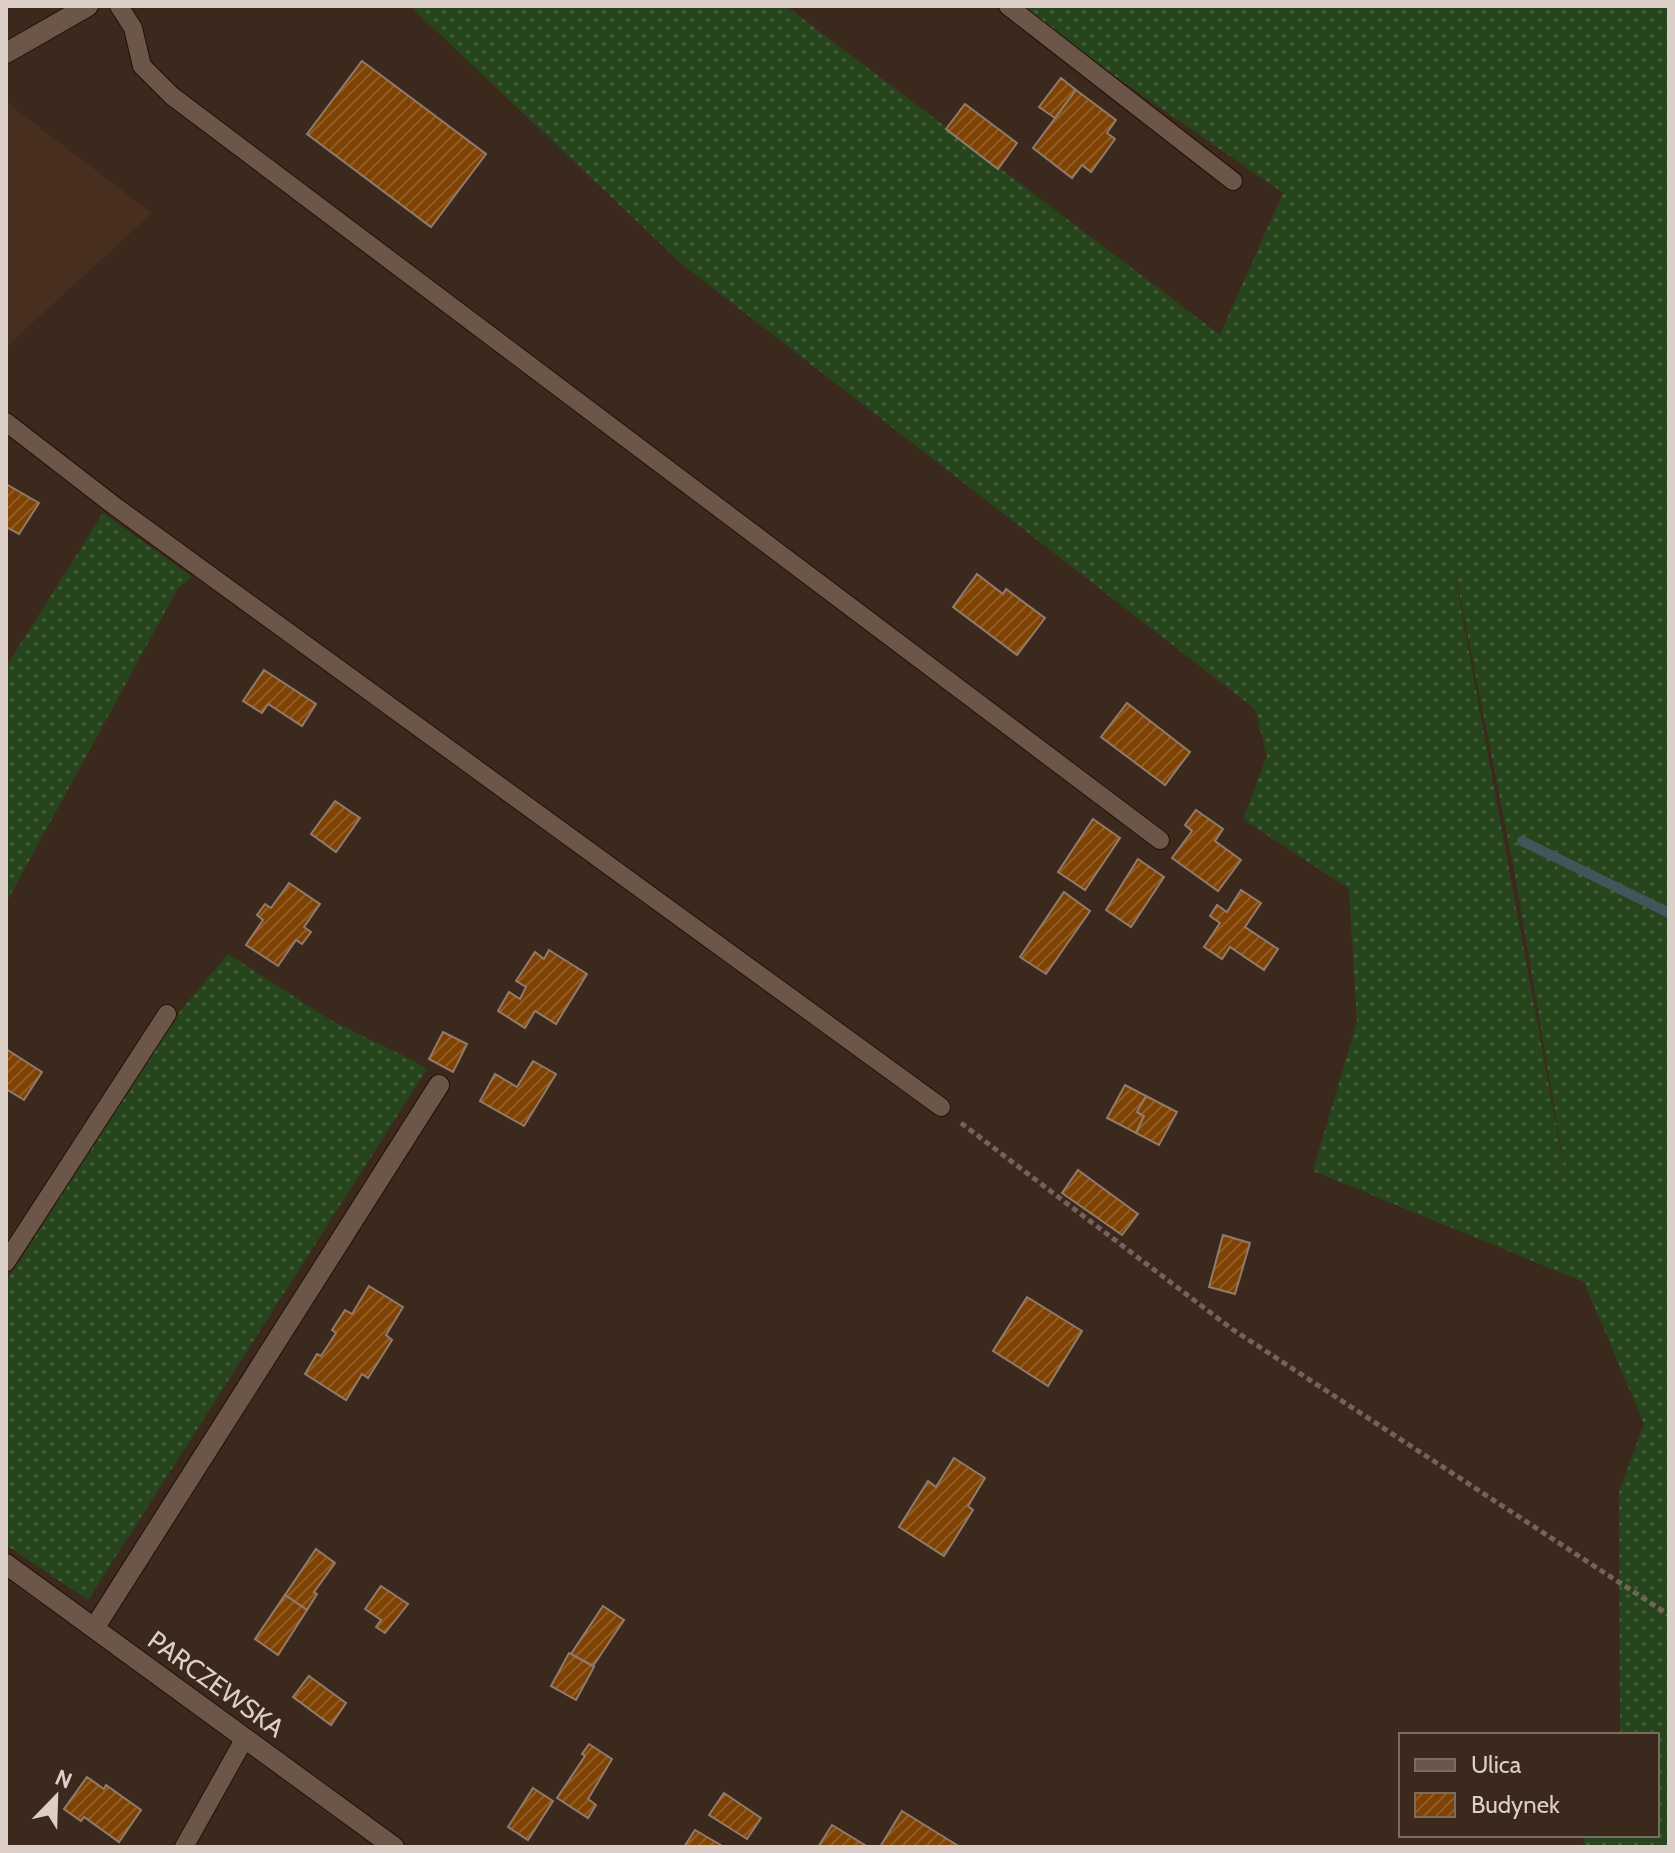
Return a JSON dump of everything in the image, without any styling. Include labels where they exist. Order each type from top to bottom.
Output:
[{"type":"street","points":[[6,53],[88,6]]},
{"type":"street","points":[[95,1627],[439,1085]]},
{"type":"street","name":"PARCZEWSKA","points":[[6,1564],[394,1847]]},
{"type":"lane","points":[[119,6],[133,28],[142,66],[172,96],[1160,840]]},
{"type":"lane","points":[[1008,6],[1233,181]]},
{"type":"lane","points":[[6,422],[116,507],[941,1107]]},
{"type":"lane","points":[[6,1262],[167,1014]]},
{"type":"lane","points":[[184,1847],[245,1738]]},
{"type":"path","points":[[941,1107],[1232,1329],[1669,1615]]},
{"type":"shaded area","points":[[6,102],[152,213],[6,347]]},
{"type":"green space","points":[[410,6],[786,6],[1220,335],[1283,193],[1014,6],[1669,6],[1669,1847],[1582,1847],[1585,1837],[1659,1837],[1659,1733],[1620,1733],[1619,1492],[1644,1424],[1584,1282],[1313,1171],[1357,1022],[1349,889],[1243,819],[1267,756],[1255,709],[683,265]],"holes":[[[1456,581],[1515,874],[1568,1190]]]},
{"type":"green space","points":[[103,513],[192,577],[178,588],[6,903],[6,667]]},
{"type":"green space","points":[[228,954],[332,1021],[427,1069],[88,1600],[6,1545],[6,1282],[173,1020]]},
{"type":"building","points":[[362,61],[486,154],[431,227],[307,134]]},
{"type":"building","points":[[1061,78],[1076,90],[1055,118],[1039,107]]},
{"type":"building","points":[[1076,90],[1116,120],[1107,133],[1115,139],[1091,172],[1082,165],[1072,178],[1033,148]]},
{"type":"building","points":[[965,104],[1017,143],[998,169],[946,129]]},
{"type":"building","points":[[6,484],[39,503],[19,534],[6,527]]},
{"type":"building","points":[[977,574],[1003,594],[1006,589],[1045,618],[1017,655],[953,607]]},
{"type":"building","points":[[264,670],[316,704],[302,726],[268,704],[262,713],[243,701]]},
{"type":"building","points":[[1127,703],[1190,752],[1165,785],[1101,737]]},
{"type":"building","points":[[335,801],[360,818],[336,852],[311,834]]},
{"type":"building","points":[[1196,810],[1223,829],[1215,841],[1241,860],[1218,891],[1172,858],[1192,831],[1185,825]]},
{"type":"building","points":[[1093,819],[1120,838],[1085,890],[1058,872]]},
{"type":"building","points":[[1138,859],[1164,877],[1131,927],[1106,910]]},
{"type":"building","points":[[289,883],[320,904],[304,927],[311,932],[302,944],[296,940],[278,966],[246,945],[263,920],[257,915],[265,904],[271,908]]},
{"type":"building","points":[[1241,890],[1261,903],[1245,927],[1278,949],[1264,970],[1230,947],[1222,959],[1204,947],[1220,923],[1210,916],[1217,905],[1227,912]]},
{"type":"building","points":[[1064,892],[1090,911],[1046,974],[1020,957]]},
{"type":"building","points":[[549,950],[587,974],[556,1024],[535,1011],[525,1028],[498,1011],[509,992],[520,999],[526,987],[516,981],[535,952],[544,959]]},
{"type":"building","points":[[443,1032],[467,1044],[453,1072],[429,1059]]},
{"type":"building","points":[[6,1049],[42,1072],[24,1100],[6,1089]]},
{"type":"building","points":[[533,1061],[556,1074],[524,1126],[480,1101],[495,1074],[517,1087]]},
{"type":"building","points":[[1125,1085],[1146,1096],[1137,1112],[1144,1116],[1136,1133],[1107,1118]]},
{"type":"building","points":[[1146,1096],[1177,1112],[1159,1145],[1136,1133],[1144,1116],[1137,1112]]},
{"type":"building","points":[[1078,1170],[1138,1214],[1122,1235],[1062,1193]]},
{"type":"building","points":[[1223,1235],[1250,1243],[1235,1294],[1209,1287]]},
{"type":"building","points":[[369,1286],[403,1307],[386,1335],[392,1340],[368,1378],[362,1374],[346,1400],[305,1374],[317,1354],[321,1356],[336,1333],[332,1330],[345,1310],[352,1314]]},
{"type":"building","points":[[1027,1297],[1082,1331],[1048,1386],[993,1351]]},
{"type":"building","points":[[954,1458],[985,1478],[968,1506],[973,1510],[944,1556],[899,1527],[928,1481],[936,1487]]},
{"type":"building","points":[[316,1549],[335,1563],[314,1592],[317,1594],[307,1610],[285,1595]]},
{"type":"building","points":[[381,1586],[408,1604],[385,1633],[376,1627],[381,1620],[365,1609]]},
{"type":"building","points":[[285,1595],[307,1610],[278,1655],[255,1639]]},
{"type":"building","points":[[603,1606],[624,1620],[593,1666],[571,1654]]},
{"type":"building","points":[[569,1653],[594,1667],[576,1700],[551,1686]]},
{"type":"building","points":[[309,1676],[346,1703],[331,1725],[293,1697]]},
{"type":"building","points":[[589,1744],[612,1759],[588,1799],[596,1805],[588,1818],[557,1798],[585,1756],[582,1754]]},
{"type":"building","points":[[87,1777],[104,1789],[106,1785],[141,1810],[119,1842],[84,1817],[81,1821],[64,1809]]},
{"type":"building","points":[[533,1788],[553,1801],[528,1840],[508,1827]]},
{"type":"building","points":[[724,1793],[761,1818],[747,1839],[709,1815]]},
{"type":"building","points":[[902,1811],[960,1847],[880,1847]]},
{"type":"building","points":[[832,1825],[868,1847],[818,1847]]},
{"type":"building","points":[[695,1830],[724,1847],[684,1847]]},
{"type":"waterway","points":[[1522,841],[1669,913]]}]
